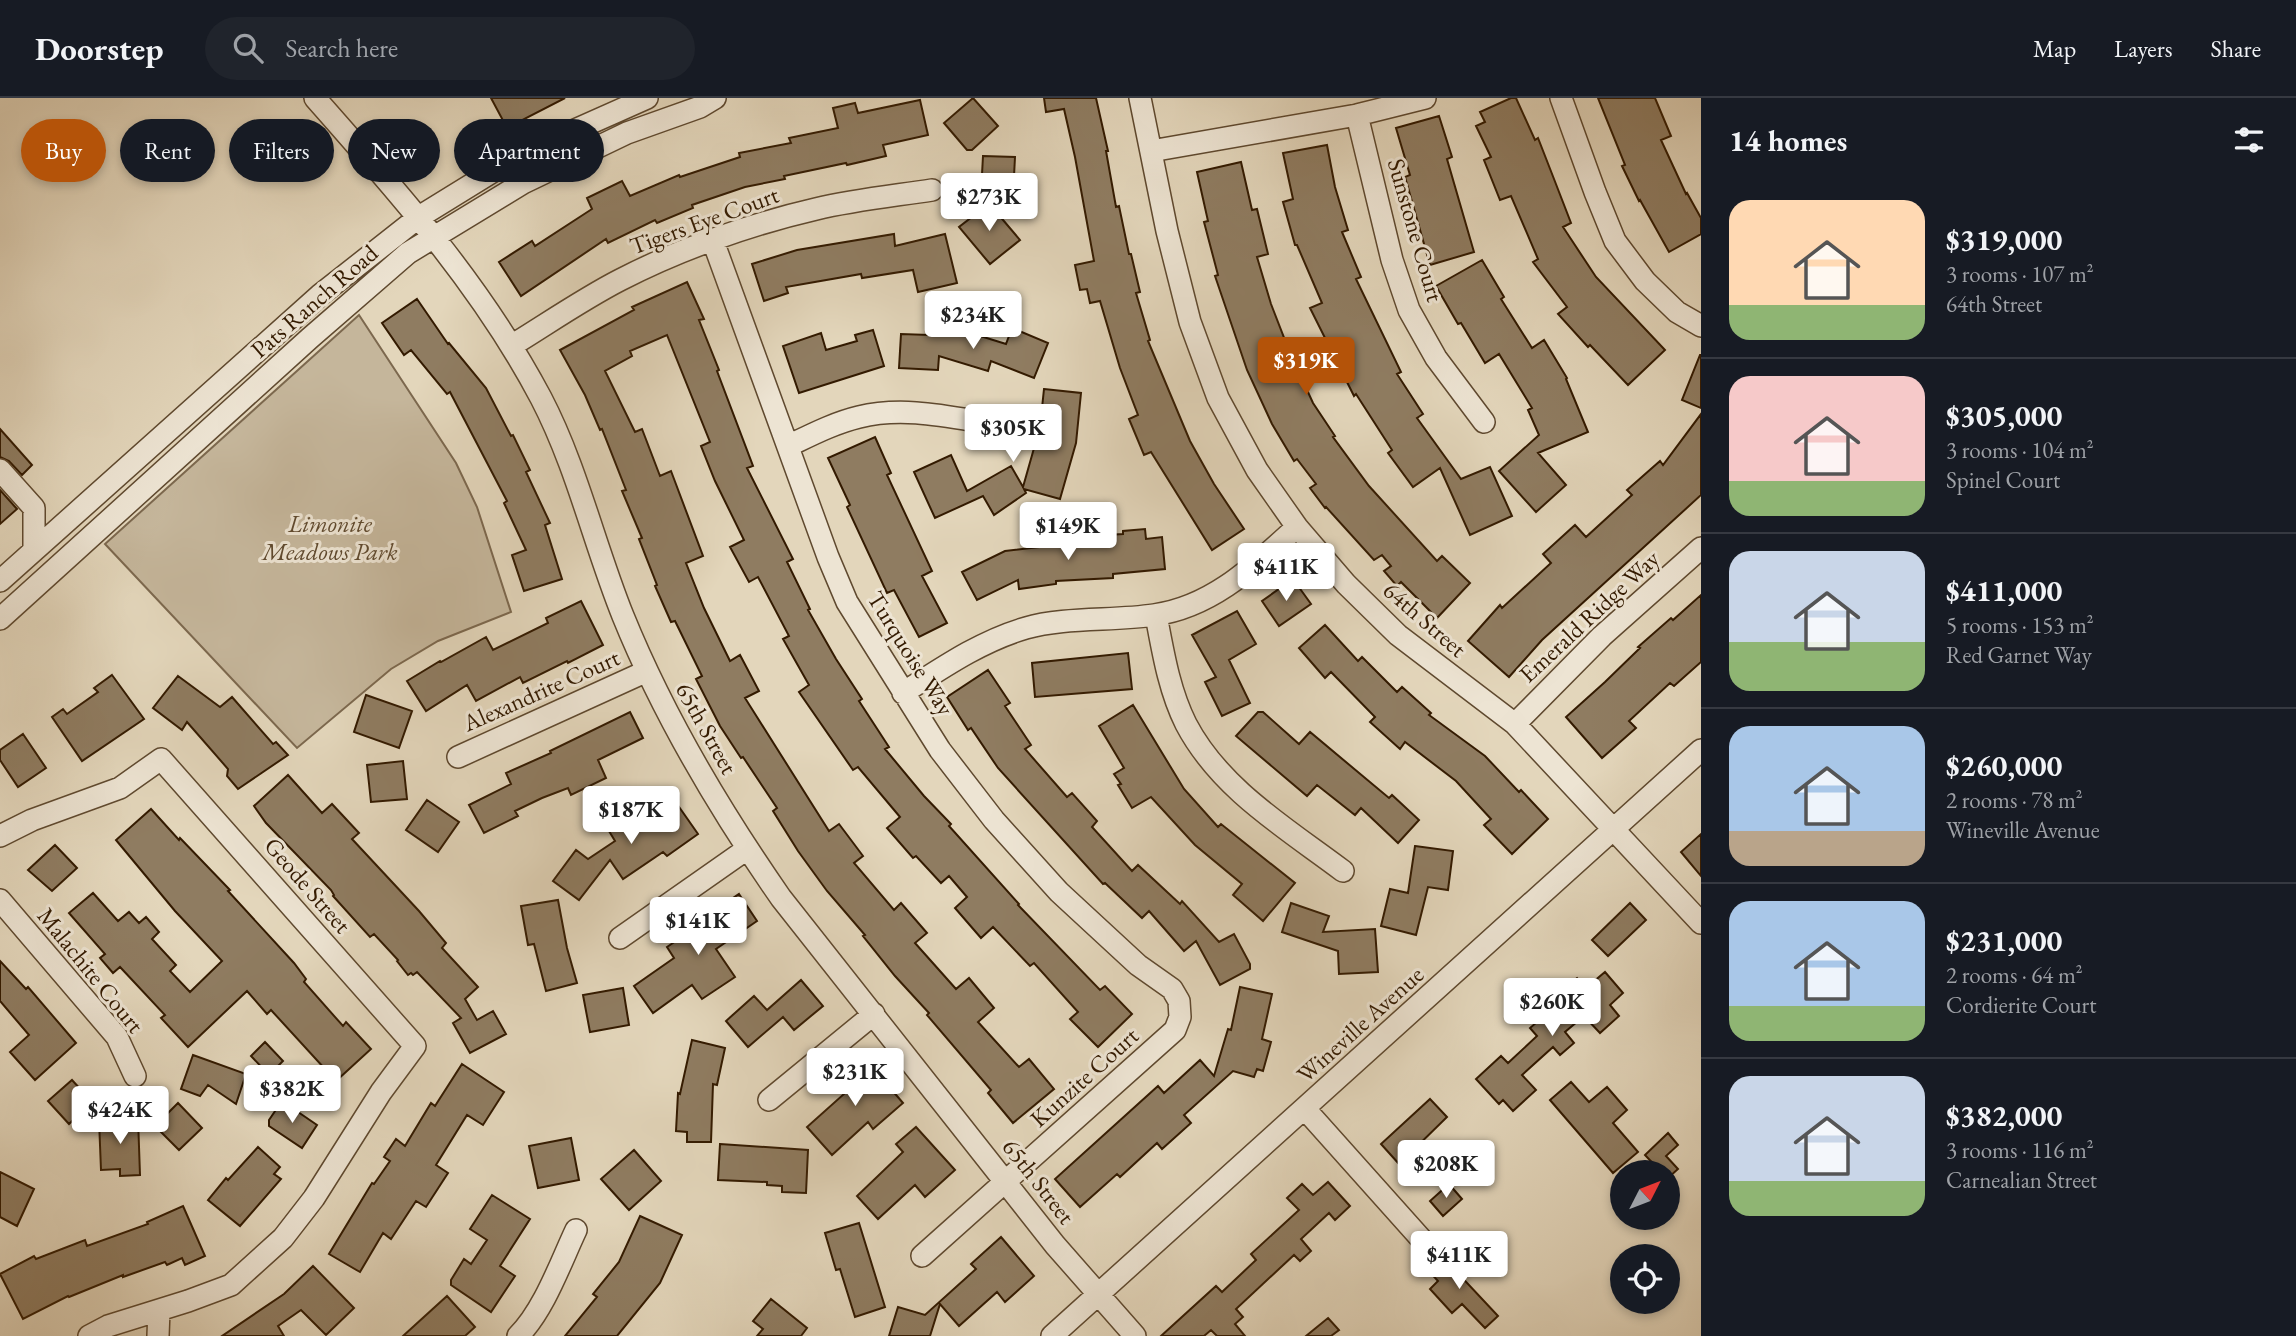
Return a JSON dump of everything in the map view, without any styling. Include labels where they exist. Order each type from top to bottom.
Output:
[{"type":"street","name":"65th Street","points":[[315,98],[419,217],[511,346],[556,429],[622,615],[646,671],[674,728],[747,849],[781,898],[1055,1245],[1135,1336]]},
{"type":"street","name":"Pats Ranch Road","points":[[0,581],[320,295],[419,217],[522,154],[618,105],[647,98]]},
{"type":"street","name":"Pats Ranch Road","points":[[0,619],[310,338],[408,253],[523,183],[627,133],[701,107],[715,98]]},
{"type":"street","name":"64th Street","points":[[1140,98],[1190,322],[1218,398],[1256,470],[1297,527],[1346,584],[1398,635],[1515,724],[1701,923]]},
{"type":"street","points":[[1151,151],[1357,115],[1425,98]]},
{"type":"street","points":[[1562,98],[1615,241],[1653,289],[1677,312],[1701,326]]},
{"type":"street","name":"Sunstone Court","points":[[1357,115],[1392,260],[1409,310],[1436,358],[1484,422]]},
{"type":"street","name":"Tigers Eye Court","points":[[511,346],[620,280],[713,241],[771,220],[819,208],[932,190]]},
{"type":"street","name":"Turquoise Way","points":[[713,241],[828,557],[847,602],[940,750],[994,820],[1059,892],[1138,965],[1172,989],[1179,1001],[1180,1017]]},
{"type":"street","points":[[788,446],[832,426],[887,412],[926,413],[994,424]]},
{"type":"street","points":[[0,470],[34,508],[34,549]]},
{"type":"street","points":[[34,508],[72,516]]},
{"type":"street","points":[[903,693],[974,649],[1027,628],[1156,615],[1214,594],[1242,577],[1297,527]]},
{"type":"street","name":"Emerald Ridge Way","points":[[1515,724],[1602,636],[1701,548]]},
{"type":"street","points":[[1156,615],[1164,661],[1174,694],[1186,724],[1203,750],[1224,777],[1250,802],[1343,871]]},
{"type":"street","name":"Alexandrite Court","points":[[458,757],[646,671]]},
{"type":"street","name":"Wineville Avenue","points":[[1052,1336],[1701,750]]},
{"type":"street","name":"Geode Street","points":[[0,836],[32,820],[120,788],[161,759],[415,1046],[381,1092],[314,1198],[283,1238],[231,1285],[159,1310]]},
{"type":"street","points":[[620,937],[747,849]]},
{"type":"street","name":"Malachite Court","points":[[0,900],[117,1037],[135,1076]]},
{"type":"street","points":[[769,1100],[873,1014]]},
{"type":"street","name":"Kunzite Court","points":[[922,1256],[1175,1030],[1180,1017]]},
{"type":"street","points":[[1305,1109],[1423,1241]]},
{"type":"street","points":[[518,1336],[526,1328],[549,1287],[576,1230]]},
{"type":"street","points":[[89,1336],[108,1326],[159,1310],[158,1336]]},
{"type":"green space","name":"Limonite Meadows Park","points":[[359,315],[456,463],[477,507],[511,612],[438,641],[391,669],[297,748],[105,544]]},
{"type":"building","points":[[491,98],[565,98],[524,119],[502,119]]},
{"type":"building","points":[[973,98],[998,126],[972,150],[967,150],[944,123]]},
{"type":"building","points":[[1044,98],[1096,98],[1108,151],[1116,207],[1119,206],[1131,254],[1140,292],[1136,293],[1150,340],[1148,341],[1190,441],[1244,529],[1212,550],[1151,452],[1144,455],[1129,419],[1138,415],[1120,368],[1100,301],[1090,303],[1087,289],[1080,290],[1075,265],[1094,261],[1075,157],[1064,109],[1046,112]]},
{"type":"building","points":[[1516,98],[1535,140],[1538,138],[1571,223],[1563,227],[1596,277],[1665,350],[1628,385],[1558,314],[1567,307],[1533,262],[1538,259],[1511,196],[1500,200],[1484,160],[1491,157],[1476,126],[1485,122],[1480,112]]},
{"type":"building","points":[[1598,98],[1655,98],[1671,136],[1661,140],[1686,194],[1701,218],[1701,234],[1669,252],[1622,166],[1625,165]]},
{"type":"building","points":[[920,100],[928,135],[883,145],[886,156],[784,176],[785,179],[745,187],[692,205],[693,208],[657,223],[655,220],[608,243],[606,239],[521,296],[499,262],[532,241],[535,246],[592,209],[587,198],[622,181],[630,196],[679,175],[680,177],[740,157],[739,153],[791,143],[789,138],[838,128],[833,108],[855,103],[858,113]]},
{"type":"building","points":[[1439,116],[1452,157],[1447,159],[1474,252],[1430,265],[1405,177],[1410,175],[1396,128]]},
{"type":"building","points":[[1327,145],[1335,187],[1348,230],[1342,232],[1361,277],[1356,279],[1401,372],[1397,374],[1423,414],[1417,418],[1461,479],[1490,467],[1512,516],[1470,535],[1440,468],[1413,487],[1388,453],[1392,450],[1356,394],[1354,396],[1310,308],[1322,303],[1295,245],[1283,202],[1293,199],[1283,153]]},
{"type":"building","points":[[983,156],[1015,157],[1013,195],[981,193]]},
{"type":"building","points":[[1241,162],[1252,210],[1257,209],[1268,254],[1257,257],[1271,304],[1313,403],[1335,436],[1333,437],[1369,486],[1437,561],[1442,556],[1470,583],[1437,618],[1401,582],[1397,586],[1384,571],[1391,566],[1382,555],[1374,560],[1325,508],[1310,488],[1316,484],[1297,459],[1294,461],[1272,424],[1247,370],[1215,276],[1218,275],[1204,222],[1208,221],[1197,172]]},
{"type":"building","points":[[981,194],[1020,240],[990,264],[959,227],[981,210]]},
{"type":"building","points":[[894,234],[895,246],[945,234],[957,283],[918,292],[913,270],[862,278],[861,274],[786,287],[788,293],[764,301],[752,264],[797,250]]},
{"type":"building","points":[[1482,260],[1504,297],[1501,299],[1532,348],[1544,340],[1567,378],[1588,432],[1538,453],[1566,485],[1536,512],[1499,471],[1539,435],[1528,410],[1532,408],[1499,354],[1485,363],[1436,286]]},
{"type":"building","points":[[687,282],[704,319],[699,320],[753,466],[747,468],[793,559],[787,562],[810,609],[808,610],[862,699],[859,701],[889,747],[885,749],[1018,905],[1100,990],[1105,986],[1132,1014],[1098,1047],[1070,1019],[1078,1012],[1034,963],[1030,966],[993,927],[981,938],[955,908],[967,897],[949,876],[941,883],[916,856],[913,858],[887,828],[900,817],[858,767],[853,770],[799,692],[809,685],[783,639],[789,636],[758,577],[749,582],[730,547],[744,540],[701,446],[710,442],[667,335],[630,351],[632,356],[605,371],[635,432],[642,429],[660,476],[671,471],[703,556],[686,563],[704,608],[730,661],[740,655],[759,691],[745,698],[829,831],[839,824],[863,856],[854,863],[894,910],[901,903],[927,933],[915,943],[956,989],[969,978],[994,1008],[978,1022],[1019,1067],[1029,1059],[1054,1089],[1013,1123],[988,1093],[991,1090],[827,891],[773,811],[777,808],[720,726],[696,679],[702,676],[675,621],[671,622],[655,586],[657,585],[639,539],[642,538],[622,491],[626,490],[602,429],[600,430],[585,395],[560,350],[634,310],[632,307]]},
{"type":"building","points":[[417,299],[448,344],[486,388],[511,436],[513,435],[530,470],[526,472],[550,523],[545,525],[562,579],[524,591],[512,555],[526,550],[504,503],[507,501],[450,392],[447,394],[411,350],[404,355],[382,323]]},
{"type":"building","points":[[1012,328],[1048,343],[1034,378],[991,361],[988,371],[939,356],[938,370],[899,368],[901,334],[959,336],[961,330],[1006,344]]},
{"type":"building","points":[[873,330],[884,366],[799,393],[783,346],[821,333],[826,350],[857,341],[855,335]]},
{"type":"building","points":[[1701,355],[1701,408],[1682,400]]},
{"type":"building","points":[[1044,389],[1081,393],[1076,443],[1060,499],[1024,489],[1026,493],[994,515],[983,496],[935,518],[914,472],[951,455],[967,491],[1011,466],[1023,487],[1040,427]]},
{"type":"building","points":[[1701,414],[1701,495],[1542,640],[1509,677],[1468,641],[1500,605],[1502,608],[1551,563],[1543,554],[1575,525],[1586,537],[1632,495],[1627,490],[1660,461],[1663,465]]},
{"type":"building","points":[[0,429],[32,465],[22,475],[9,461],[0,457]]},
{"type":"building","points":[[875,437],[891,473],[887,475],[932,571],[922,576],[947,623],[919,637],[894,590],[887,593],[847,507],[850,505],[828,458]]},
{"type":"building","points":[[0,490],[17,509],[0,524]]},
{"type":"building","points":[[1145,529],[1146,539],[1162,537],[1165,569],[1113,574],[1113,578],[1056,581],[1056,584],[1019,589],[1018,580],[977,600],[962,572],[1005,551],[1073,543],[1073,537],[1123,534],[1123,531]]},
{"type":"building","points":[[1293,579],[1311,604],[1279,626],[1262,601]]},
{"type":"building","points":[[1701,595],[1701,662],[1674,686],[1670,683],[1629,721],[1636,728],[1602,758],[1566,717],[1640,648],[1638,647]]},
{"type":"building","points":[[581,601],[603,645],[568,663],[567,661],[523,683],[520,677],[476,701],[467,685],[426,711],[407,681],[486,637],[493,650],[548,623],[546,618]]},
{"type":"building","points":[[1237,611],[1256,644],[1229,660],[1250,703],[1222,716],[1205,682],[1216,677],[1192,635]]},
{"type":"building","points":[[1325,625],[1358,661],[1362,657],[1397,692],[1402,687],[1431,713],[1429,715],[1485,756],[1548,819],[1512,854],[1484,825],[1491,819],[1456,781],[1405,742],[1400,749],[1370,722],[1375,717],[1331,672],[1325,678],[1299,648]]},
{"type":"building","points":[[1128,653],[1132,689],[1035,697],[1032,663]]},
{"type":"building","points":[[988,670],[1010,703],[1005,706],[1031,745],[1025,749],[1067,797],[1072,793],[1097,821],[1092,827],[1132,871],[1138,865],[1180,904],[1182,901],[1219,942],[1234,934],[1250,969],[1220,985],[1196,941],[1184,951],[1149,911],[1142,918],[1103,884],[998,768],[971,728],[968,730],[947,697]]},
{"type":"building","points":[[112,675],[144,719],[82,761],[52,717],[63,709],[67,714],[98,692],[94,688]]},
{"type":"building","points":[[178,676],[220,707],[232,697],[273,744],[276,742],[288,755],[238,789],[227,776],[228,769],[187,722],[182,730],[153,708]]},
{"type":"building","points":[[366,695],[412,711],[399,748],[354,732]]},
{"type":"building","points":[[1133,705],[1184,789],[1218,827],[1221,824],[1295,883],[1263,921],[1233,895],[1242,884],[1195,845],[1151,797],[1132,808],[1118,785],[1121,784],[1114,774],[1124,768],[1099,726]]},
{"type":"building","points":[[630,712],[643,738],[598,760],[606,778],[571,795],[568,788],[542,798],[515,811],[518,816],[484,833],[469,805],[511,784],[506,773]]},
{"type":"building","points":[[1258,712],[1263,712],[1299,744],[1310,732],[1389,798],[1392,795],[1419,820],[1398,843],[1361,808],[1355,815],[1317,785],[1307,796],[1236,736]]},
{"type":"building","points":[[23,734],[46,768],[18,787],[0,760],[0,750]]},
{"type":"building","points":[[403,761],[407,799],[371,802],[367,765]]},
{"type":"building","points":[[288,775],[322,813],[332,804],[359,833],[352,839],[419,911],[446,943],[442,948],[478,987],[465,999],[477,1020],[493,1011],[506,1034],[470,1053],[453,1023],[461,1018],[417,972],[408,975],[374,934],[370,937],[333,896],[331,890],[266,823],[254,806]]},
{"type":"building","points":[[670,794],[698,834],[667,856],[663,852],[623,879],[610,860],[579,900],[553,881],[576,850],[588,859],[615,841],[609,831],[628,819],[630,822]]},
{"type":"building","points":[[427,800],[459,822],[438,852],[406,830]]},
{"type":"building","points":[[151,809],[230,890],[228,891],[294,963],[306,979],[304,982],[343,1026],[346,1022],[371,1049],[336,1081],[271,1010],[267,1014],[247,991],[188,1047],[161,1018],[165,1015],[120,967],[113,973],[100,958],[105,954],[69,913],[93,893],[118,921],[129,912],[139,923],[146,917],[159,932],[152,939],[176,965],[170,971],[190,992],[222,961],[175,911],[116,840]]},
{"type":"building","points":[[1701,834],[1701,876],[1681,852]]},
{"type":"building","points":[[55,845],[77,868],[52,891],[28,870]]},
{"type":"building","points":[[1415,846],[1453,851],[1448,890],[1428,887],[1416,935],[1381,926],[1390,889],[1408,893]]},
{"type":"building","points":[[739,894],[757,921],[716,949],[735,977],[702,999],[692,985],[653,1013],[634,986],[674,958],[667,947],[710,918],[708,915]]},
{"type":"building","points":[[558,900],[577,983],[546,991],[534,944],[528,945],[521,906]]},
{"type":"building","points":[[1291,903],[1329,916],[1323,932],[1375,929],[1378,972],[1339,974],[1338,951],[1282,932]]},
{"type":"building","points":[[1630,903],[1646,920],[1608,956],[1592,940]]},
{"type":"building","points":[[0,961],[26,989],[28,987],[76,1043],[35,1080],[10,1052],[29,1035],[0,1001]]},
{"type":"building","points":[[1605,972],[1623,993],[1610,1005],[1619,1016],[1600,1033],[1584,1016],[1565,1032],[1574,1043],[1560,1055],[1553,1047],[1522,1075],[1536,1090],[1513,1111],[1503,1100],[1499,1104],[1476,1079],[1501,1056],[1508,1063],[1537,1036],[1530,1028],[1567,996],[1562,990],[1577,978],[1586,988]]},
{"type":"building","points":[[801,980],[823,1006],[794,1030],[783,1017],[748,1047],[726,1021],[754,996],[767,1010]]},
{"type":"building","points":[[1240,987],[1272,994],[1262,1039],[1271,1042],[1263,1071],[1257,1069],[1254,1077],[1233,1071],[1184,1115],[1191,1123],[1162,1149],[1157,1143],[1120,1177],[1117,1174],[1080,1207],[1055,1179],[1158,1086],[1164,1093],[1200,1060],[1214,1076],[1228,1029],[1231,1030]]},
{"type":"building","points":[[623,988],[629,1025],[590,1032],[583,995]]},
{"type":"building","points":[[692,1040],[725,1048],[717,1085],[713,1084],[711,1142],[687,1142],[687,1132],[676,1131],[678,1093],[680,1094]]},
{"type":"building","points":[[265,1042],[283,1061],[269,1075],[251,1056]]},
{"type":"building","points":[[193,1055],[246,1074],[236,1104],[208,1085],[200,1096],[181,1089]]},
{"type":"building","points":[[867,1061],[903,1103],[873,1129],[868,1122],[832,1155],[807,1127],[844,1094],[837,1086]]},
{"type":"building","points":[[462,1064],[504,1092],[483,1125],[467,1115],[436,1165],[448,1173],[426,1207],[416,1201],[391,1239],[383,1233],[360,1272],[329,1254],[372,1183],[374,1184],[390,1161],[384,1157],[396,1139],[405,1146],[431,1103],[435,1106]]},
{"type":"building","points":[[72,1080],[92,1102],[69,1124],[48,1101]]},
{"type":"building","points":[[1571,1082],[1589,1102],[1607,1087],[1627,1110],[1613,1123],[1638,1152],[1628,1160],[1610,1160],[1610,1170],[1550,1100]]},
{"type":"building","points":[[1430,1099],[1447,1117],[1399,1164],[1381,1144]]},
{"type":"building","points":[[282,1101],[317,1125],[302,1148],[269,1126],[269,1120]]},
{"type":"building","points":[[178,1103],[202,1128],[179,1150],[155,1126]]},
{"type":"building","points":[[138,1118],[140,1175],[120,1176],[120,1169],[101,1170],[99,1120]]},
{"type":"building","points":[[916,1127],[955,1170],[925,1197],[915,1185],[878,1219],[857,1196],[903,1152],[896,1144]]},
{"type":"building","points":[[1668,1133],[1678,1145],[1666,1156],[1670,1160],[1650,1160],[1645,1155]]},
{"type":"building","points":[[571,1138],[579,1180],[538,1188],[529,1146]]},
{"type":"building","points":[[720,1144],[808,1150],[806,1193],[782,1192],[782,1186],[767,1185],[767,1182],[718,1180]]},
{"type":"building","points":[[258,1147],[280,1167],[274,1174],[281,1179],[240,1226],[208,1200]]},
{"type":"building","points":[[634,1150],[661,1181],[629,1210],[601,1179]]},
{"type":"building","points":[[0,1172],[34,1189],[17,1226],[0,1217]]},
{"type":"building","points":[[1328,1182],[1350,1206],[1335,1220],[1329,1213],[1301,1239],[1311,1251],[1300,1261],[1294,1255],[1236,1309],[1243,1317],[1235,1324],[1245,1336],[1217,1336],[1211,1330],[1204,1336],[1161,1336],[1216,1286],[1222,1292],[1256,1260],[1251,1254],[1299,1210],[1287,1198],[1302,1184],[1313,1195]]},
{"type":"building","points":[[1449,1184],[1462,1199],[1443,1216],[1430,1201]]},
{"type":"building","points":[[492,1195],[530,1219],[500,1266],[515,1276],[491,1312],[451,1285],[451,1280],[464,1259],[471,1264],[487,1240],[470,1229]]},
{"type":"building","points":[[183,1206],[205,1256],[185,1265],[182,1258],[167,1265],[165,1262],[123,1275],[68,1296],[23,1319],[0,1274],[34,1256],[36,1259],[85,1240],[87,1246],[148,1224],[147,1222]]},
{"type":"building","points":[[640,1216],[682,1235],[660,1283],[617,1336],[565,1336],[597,1297],[593,1294],[619,1262]]},
{"type":"building","points":[[859,1223],[885,1307],[855,1317],[825,1233]]},
{"type":"building","points":[[1001,1237],[1034,1276],[1005,1302],[997,1292],[959,1326],[940,1304],[930,1336],[889,1336],[898,1307],[925,1315],[976,1269],[971,1264]]},
{"type":"building","points":[[1447,1252],[1459,1265],[1454,1269],[1498,1316],[1485,1328],[1462,1304],[1452,1313],[1430,1289],[1438,1281],[1428,1270]]},
{"type":"building","points":[[313,1266],[354,1308],[326,1335],[301,1310],[278,1326],[284,1336],[222,1336],[284,1294]]},
{"type":"building","points":[[447,1296],[475,1327],[465,1336],[403,1336]]},
{"type":"building","points":[[771,1299],[807,1328],[801,1336],[757,1336],[763,1329],[753,1321]]},
{"type":"building","points":[[1328,1318],[1339,1330],[1331,1336],[1306,1336]]}]
